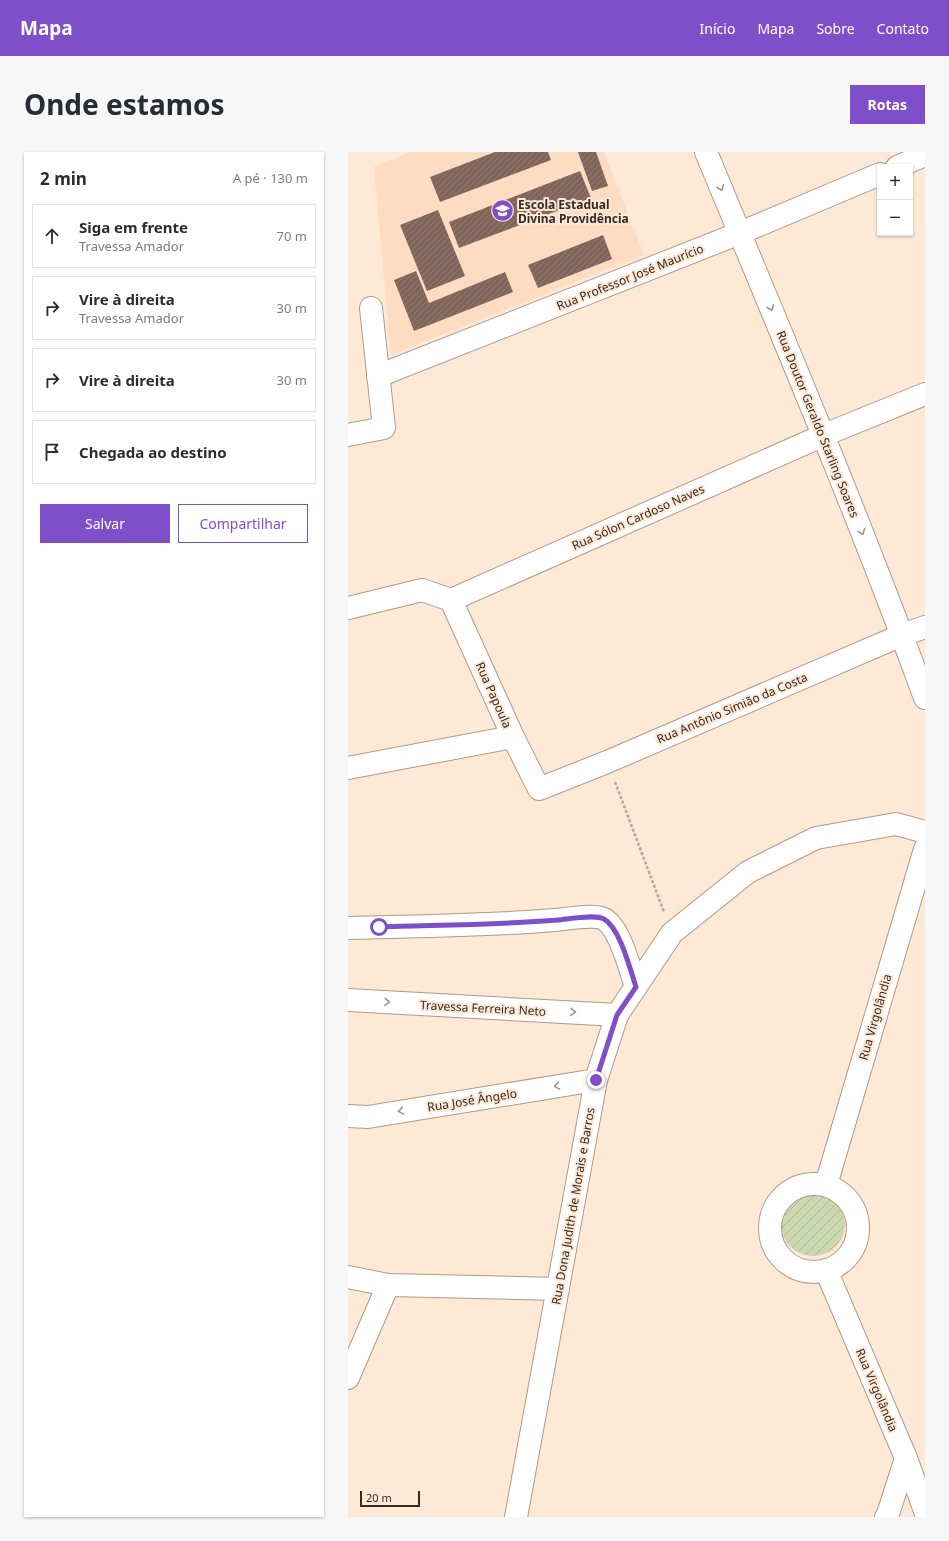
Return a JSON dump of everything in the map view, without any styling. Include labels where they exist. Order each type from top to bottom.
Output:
[{"type":"street","name":"Rua Doutor Geraldo Starling Soares","points":[[706,152],[824,435],[925,698]]},
{"type":"street","points":[[904,164],[925,155]]},
{"type":"street","name":"Rua Professor José Maurício","points":[[378,376],[740,234],[877,175]]},
{"type":"street","points":[[348,435],[384,428],[371,308]]},
{"type":"street","name":"Rua Sólon Cardoso Naves","points":[[451,600],[824,435],[925,394]]},
{"type":"street","points":[[348,608],[422,590],[451,600]]},
{"type":"street","name":"Rua Papoula","points":[[451,600],[514,737],[540,789]]},
{"type":"street","name":"Rua Antônio Simião da Costa","points":[[540,789],[607,762],[902,635],[925,627]]},
{"type":"street","points":[[348,768],[514,737]]},
{"type":"street","name":"Rua Dona Judith de Morais e Barros","points":[[516,1517],[596,1080],[617,1015],[672,933],[748,872],[816,838],[896,824],[925,832]]},
{"type":"street","name":"Rua Virgolândia","points":[[826,1185],[925,849]]},
{"type":"street","points":[[348,928],[541,921],[591,917],[603,918],[613,928],[622,946],[636,987]]},
{"type":"street","name":"Travessa Ferreira Neto","points":[[348,1000],[617,1015]]},
{"type":"street","name":"Rua José Ângelo","points":[[348,1116],[368,1117],[596,1080]]},
{"type":"street","points":[[811,1184],[826,1185],[838,1191],[848,1201],[855,1213],[858,1227],[856,1241],[849,1254],[839,1264],[826,1270],[812,1272],[797,1268],[784,1260],[775,1248],[770,1234],[770,1220],[776,1205],[785,1194],[798,1186],[811,1184]]},
{"type":"street","name":"Rua Virgolândia","points":[[826,1270],[906,1458],[925,1512]]},
{"type":"street","points":[[348,1277],[388,1285],[558,1289]]},
{"type":"street","points":[[348,1378],[388,1285]]},
{"type":"street","points":[[886,1517],[906,1458]]},
{"type":"path","points":[[607,762],[672,933]]},
{"type":"shaded area","name":"Escola Estadual Divina Providência","points":[[410,152],[604,152],[644,255],[391,355],[374,167]]},
{"type":"green space","points":[[813,1192],[831,1198],[839,1206],[845,1224],[839,1242],[831,1250],[813,1256],[795,1250],[787,1242],[781,1224],[787,1206],[795,1198]]},
{"type":"building","points":[[495,152],[548,152],[551,160],[440,202],[430,177]]},
{"type":"building","points":[[578,152],[596,152],[608,186],[592,191]]},
{"type":"building","points":[[580,171],[591,198],[459,248],[449,222]]},
{"type":"building","points":[[438,210],[465,276],[427,291],[400,225]]},
{"type":"building","points":[[603,235],[612,259],[538,288],[528,265]]},
{"type":"building","points":[[416,271],[429,303],[505,272],[513,292],[414,331],[394,280]]},
{"type":"place","name":"Escola Estadual Divina Providência","points":[[502,211]]},
{"type":"route","points":[[379,927],[541,921],[591,917],[603,918],[613,928],[622,946],[636,987],[617,1015],[596,1080]]}]
